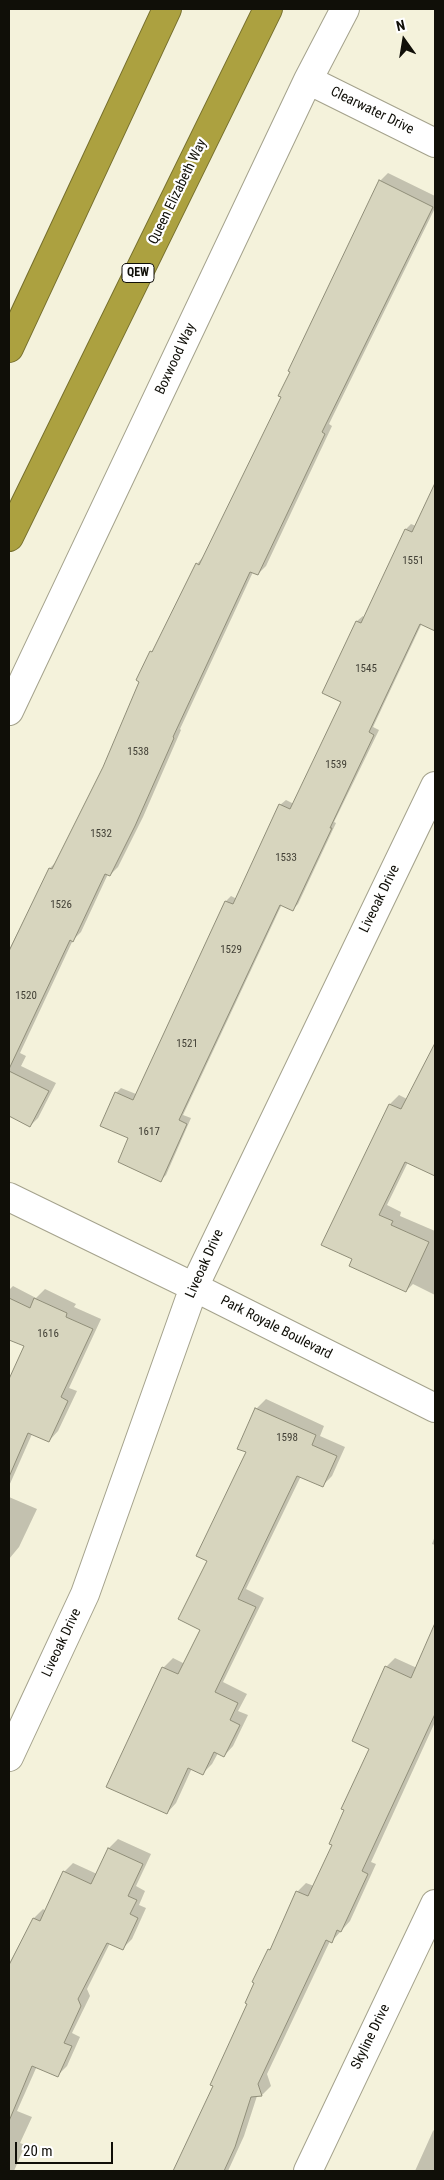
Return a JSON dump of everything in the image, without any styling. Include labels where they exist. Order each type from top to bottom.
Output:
[{"type":"highway","points":[[9,348],[167,9]]},
{"type":"highway","name":"Queen Elizabeth Way","points":[[9,537],[268,9]]},
{"type":"street","name":"Boxwood Way","points":[[9,711],[308,80],[345,9]]},
{"type":"street","name":"Clearwater Drive","points":[[308,80],[435,143]]},
{"type":"street","name":"Liveoak Drive","points":[[9,1757],[85,1594],[194,1286],[435,786]]},
{"type":"street","name":"Park Royale Boulevard","points":[[9,1198],[194,1286],[435,1408]]},
{"type":"street","name":"Skyline Drive","points":[[308,2171],[435,1904]]},
{"type":"building","points":[[379,180],[433,207],[322,432],[325,434],[258,575],[250,572],[173,737],[135,826],[110,876],[105,874],[73,942],[70,940],[9,1069],[9,951],[49,868],[52,869],[103,767],[139,682],[136,680],[150,651],[152,652],[196,563],[199,565],[281,397],[278,396],[290,372],[288,371]]},
{"type":"building","points":[[435,483],[435,631],[420,624],[369,732],[374,735],[293,911],[280,905],[179,1120],[187,1124],[161,1182],[118,1162],[128,1138],[100,1126],[115,1092],[133,1100],[225,901],[233,904],[279,804],[290,809],[341,702],[322,693],[356,621],[361,623],[405,529],[412,532]]},
{"type":"building","points":[[435,1043],[435,1176],[405,1162],[379,1215],[393,1221],[391,1225],[429,1242],[406,1292],[349,1266],[352,1259],[321,1245],[389,1104],[401,1109]]},
{"type":"building","points":[[9,1071],[49,1091],[30,1127],[9,1116]]},
{"type":"building","points":[[9,1298],[30,1308],[34,1298],[67,1313],[66,1317],[93,1329],[61,1397],[68,1401],[49,1442],[28,1433],[9,1477],[9,1379],[24,1346],[9,1340]]},
{"type":"building","points":[[255,1408],[316,1435],[312,1445],[337,1456],[323,1487],[297,1476],[238,1599],[256,1607],[215,1692],[238,1703],[230,1720],[240,1725],[224,1757],[214,1752],[203,1775],[188,1768],[167,1814],[106,1787],[162,1667],[178,1674],[200,1630],[178,1619],[207,1561],[196,1556],[246,1452],[237,1449]]},
{"type":"building","points":[[435,1623],[435,1714],[362,1871],[368,1874],[341,1932],[337,1930],[332,1943],[326,1940],[258,2084],[262,2096],[251,2097],[235,2147],[224,2171],[173,2171],[213,2086],[210,2085],[247,2004],[245,2003],[254,1983],[252,1982],[268,1949],[270,1950],[296,1891],[308,1896],[332,1845],[329,1844],[344,1810],[341,1809],[369,1749],[352,1741],[385,1666],[411,1678]]},
{"type":"building","points":[[108,1848],[143,1864],[128,1896],[137,1900],[130,1914],[138,1918],[123,1950],[107,1943],[78,1999],[81,2006],[64,2043],[72,2046],[58,2077],[32,2066],[9,2121],[9,1965],[33,1918],[40,1921],[63,1871],[91,1884]]}]
